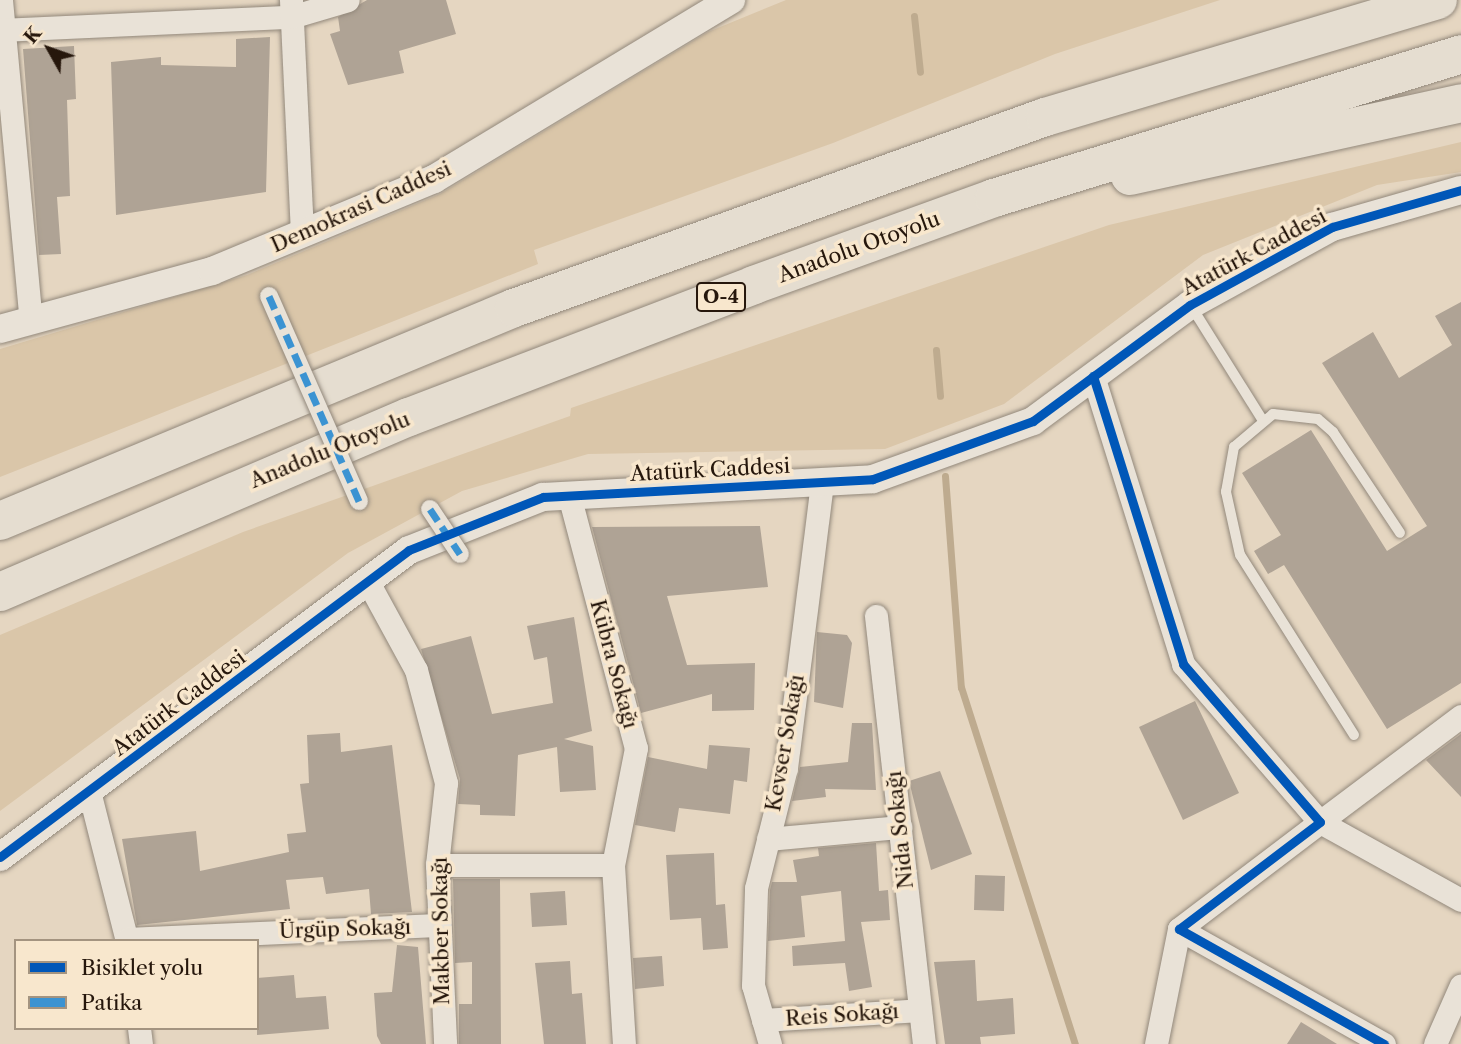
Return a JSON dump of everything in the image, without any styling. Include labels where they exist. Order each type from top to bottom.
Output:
[{"type":"highway","points":[[0,521],[514,308],[1045,117],[1438,0]]},
{"type":"highway","name":"Anadolu Otoyolu","points":[[0,592],[410,417],[994,198],[1461,54]]},
{"type":"highway","points":[[994,198],[1220,160],[1461,103]]},
{"type":"street","points":[[1,0],[31,321]]},
{"type":"street","points":[[2,30],[151,10],[291,9],[348,0]]},
{"type":"street","name":"Demokrasi Caddesi","points":[[0,329],[212,271],[435,179],[731,0]]},
{"type":"street","points":[[291,9],[302,234]]},
{"type":"street","name":"Atatürk Caddesi","points":[[0,857],[409,550],[543,497],[873,479],[1033,421],[1190,305],[1332,227],[1461,190]]},
{"type":"street","points":[[269,296],[359,501]]},
{"type":"street","points":[[1093,376],[1183,664],[1320,822],[1461,900]]},
{"type":"street","name":"Kevser Sokağı","points":[[770,1044],[752,985],[756,888],[786,768],[822,482]]},
{"type":"street","name":"Kübra Sokağı","points":[[569,495],[636,748],[613,865],[624,1044]]},
{"type":"street","points":[[430,509],[460,554]]},
{"type":"street","name":"Makber Sokağı","points":[[368,582],[416,670],[446,783],[437,864],[437,925],[445,1044]]},
{"type":"street","name":"Nida Sokağı","points":[[876,616],[924,1044]]},
{"type":"street","points":[[1156,1044],[1179,929],[1461,716]]},
{"type":"street","points":[[89,791],[127,939]]},
{"type":"street","points":[[768,839],[900,827]]},
{"type":"street","points":[[437,864],[613,865]]},
{"type":"street","name":"Ürgüp Sokağı","points":[[148,939],[437,925]]},
{"type":"street","points":[[1179,929],[1384,1044]]},
{"type":"street","points":[[1435,1044],[1461,985]]},
{"type":"street","name":"Reis Sokağı","points":[[763,1020],[920,1010]]},
{"type":"lane","points":[[1190,305],[1262,419]]},
{"type":"lane","points":[[1354,735],[1233,537],[1226,492],[1231,457],[1262,419],[1297,412],[1326,425],[1400,533]]},
{"type":"shaded area","points":[[786,0],[1220,0],[1055,54],[833,143],[534,250],[538,264],[0,477],[0,349],[247,275],[440,194],[708,32]]},
{"type":"shaded area","points":[[1461,142],[1461,172],[1377,185],[1203,255],[1004,404],[885,449],[588,454],[462,491],[348,553],[0,811],[0,635],[243,532],[570,416],[571,408],[1109,225]]},
{"type":"building","points":[[367,0],[446,0],[456,34],[399,51],[404,73],[348,85],[330,34],[340,31],[338,17]]},
{"type":"building","points":[[270,37],[266,192],[116,215],[111,62],[161,57],[161,65],[236,67],[236,39]]},
{"type":"building","points":[[74,46],[76,99],[67,100],[70,196],[57,197],[61,254],[39,255],[23,49]]},
{"type":"building","points":[[1461,302],[1461,683],[1387,729],[1284,565],[1268,574],[1254,551],[1281,535],[1242,473],[1311,430],[1387,551],[1427,526],[1322,363],[1373,332],[1399,378],[1452,345],[1435,316]]},
{"type":"building","points":[[760,526],[768,587],[667,596],[687,665],[755,663],[754,710],[712,711],[712,694],[641,713],[592,527]]},
{"type":"building","points":[[574,617],[592,731],[564,739],[593,746],[596,790],[560,792],[557,747],[518,755],[515,816],[480,815],[480,805],[458,804],[460,779],[421,649],[471,636],[492,714],[553,703],[547,657],[534,660],[527,626]]},
{"type":"building","points":[[817,632],[847,635],[852,643],[843,708],[814,702]]},
{"type":"building","points":[[1195,701],[1239,793],[1183,820],[1139,727]]},
{"type":"building","points":[[852,723],[872,723],[876,790],[825,789],[826,797],[792,801],[800,767],[848,762]]},
{"type":"building","points":[[340,733],[341,752],[392,745],[412,912],[371,914],[369,889],[326,894],[323,877],[286,880],[290,909],[137,925],[122,839],[196,831],[200,871],[289,852],[287,834],[306,832],[300,784],[309,783],[307,735]]},
{"type":"building","points":[[1461,734],[1461,797],[1426,760]]},
{"type":"building","points":[[709,745],[750,748],[747,782],[734,780],[730,814],[679,808],[675,832],[635,825],[648,757],[707,769]]},
{"type":"building","points":[[940,771],[972,854],[931,870],[909,781]]},
{"type":"building","points":[[876,843],[879,891],[888,890],[890,920],[861,922],[872,987],[849,991],[845,963],[793,966],[792,946],[845,941],[841,891],[801,896],[805,937],[768,941],[770,890],[772,882],[797,882],[793,860],[819,856],[818,848]]},
{"type":"building","points":[[714,853],[716,905],[725,904],[728,948],[703,950],[701,918],[670,920],[666,855]]},
{"type":"building","points":[[975,875],[1005,876],[1004,911],[974,910]]},
{"type":"building","points":[[453,879],[500,879],[501,1044],[459,1044],[459,1004],[472,1004],[472,962],[455,963]]},
{"type":"building","points":[[565,891],[567,925],[532,927],[530,893]]},
{"type":"building","points":[[397,945],[418,947],[426,1044],[381,1044],[377,1036],[374,993],[392,992]]},
{"type":"building","points":[[662,956],[664,986],[635,989],[633,958]]},
{"type":"building","points":[[975,960],[977,1001],[1013,998],[1015,1034],[980,1037],[981,1044],[945,1044],[934,962]]},
{"type":"building","points":[[570,961],[572,994],[582,993],[586,1044],[544,1044],[535,963]]},
{"type":"building","points":[[294,975],[296,998],[326,996],[329,1029],[257,1035],[259,978]]},
{"type":"building","points":[[1301,1022],[1337,1044],[1287,1044]]},
{"type":"waterway","points":[[914,16],[920,72]]},
{"type":"waterway","points":[[936,350],[940,396]]},
{"type":"waterway","points":[[945,476],[961,687],[1075,1044]]},
{"type":"marked path","points":[[269,296],[359,501]]},
{"type":"marked path","points":[[430,509],[460,554]]},
{"type":"cycle path","points":[[0,857],[409,550],[543,497],[873,479],[1033,421],[1190,305],[1332,227],[1461,190]]},
{"type":"cycle path","points":[[1093,376],[1183,664],[1320,822],[1179,929],[1384,1044]]}]
